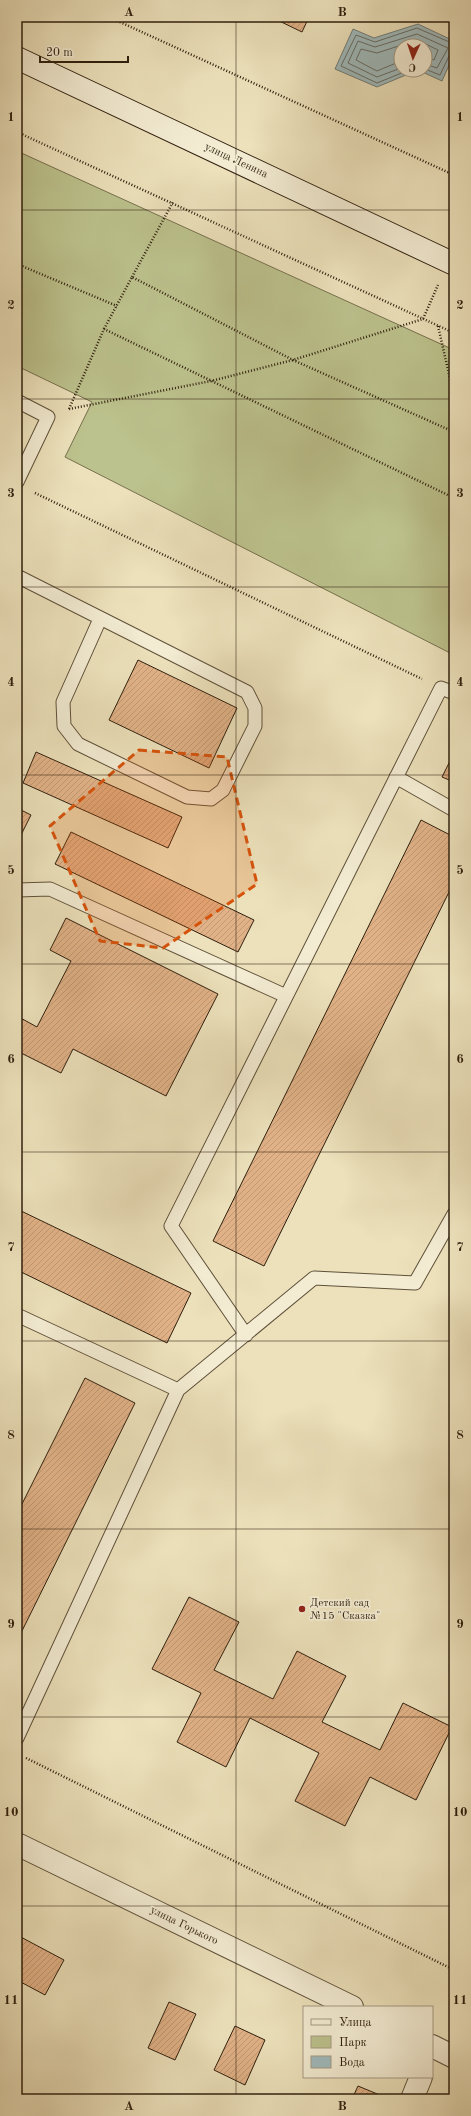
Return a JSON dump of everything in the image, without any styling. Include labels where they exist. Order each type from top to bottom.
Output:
[{"type":"main road","name":"улица Ленина","points":[[17,58],[451,263]]},
{"type":"main road","name":"улица Горького","points":[[17,1844],[350,2006]]},
{"type":"main road","points":[[433,2047],[454,2057]]},
{"type":"main road","points":[[412,2099],[421,2078]]},
{"type":"lane","points":[[17,401],[48,416],[17,482]]},
{"type":"lane","points":[[17,576],[247,692],[255,708],[255,726],[223,790],[210,799],[187,797],[78,744],[64,726],[63,702],[100,618]]},
{"type":"lane","points":[[246,1335],[171,1226],[441,688],[454,693]]},
{"type":"lane","points":[[396,777],[454,810]]},
{"type":"lane","points":[[17,890],[50,889],[286,996]]},
{"type":"lane","points":[[17,1738],[178,1390],[314,1278],[415,1283],[454,1214]]},
{"type":"lane","points":[[17,1315],[178,1390]]},
{"type":"path","points":[[109,17],[454,175]]},
{"type":"path","points":[[17,132],[173,202],[454,333]]},
{"type":"path","points":[[68,409],[104,329],[173,202]]},
{"type":"path","points":[[48,416],[68,409],[211,381],[293,360],[423,319],[451,263]]},
{"type":"path","points":[[17,264],[117,306]]},
{"type":"path","points":[[132,277],[293,360],[454,432]]},
{"type":"path","points":[[438,326],[454,396]]},
{"type":"path","points":[[104,329],[454,498]]},
{"type":"path","points":[[31,491],[441,688]]},
{"type":"path","points":[[24,1757],[454,1970]]},
{"type":"highlighted area","points":[[139,750],[227,757],[257,884],[163,948],[100,941],[50,826]]},
{"type":"green space","points":[[17,151],[454,350],[454,655],[65,457],[92,402],[17,366]]},
{"type":"water","points":[[418,24],[454,41],[454,54],[442,81],[433,77],[433,38],[393,38],[393,78],[399,78],[377,87],[335,69],[353,29],[374,38]]},
{"type":"building","points":[[271,17],[309,17],[302,32]]},
{"type":"building","points":[[138,660],[237,708],[209,768],[109,720]]},
{"type":"building","points":[[36,752],[182,817],[168,848],[23,783]]},
{"type":"building","points":[[454,753],[454,782],[442,777]]},
{"type":"building","points":[[17,808],[31,815],[17,843]]},
{"type":"building","points":[[421,820],[454,837],[454,882],[264,1266],[213,1241]]},
{"type":"building","points":[[71,832],[254,920],[238,952],[55,864]]},
{"type":"building","points":[[66,918],[218,994],[166,1096],[73,1049],[61,1073],[17,1051],[17,1016],[37,1027],[71,961],[50,950]]},
{"type":"building","points":[[17,1209],[191,1293],[167,1343],[17,1270]]},
{"type":"building","points":[[85,1378],[135,1403],[17,1641],[17,1514]]},
{"type":"building","points":[[189,1597],[239,1622],[214,1670],[273,1699],[297,1651],[346,1676],[322,1722],[380,1750],[403,1703],[452,1727],[416,1800],[370,1777],[345,1826],[295,1801],[319,1753],[250,1718],[226,1767],[177,1742],[201,1693],[152,1669]]},
{"type":"building","points":[[17,1935],[64,1960],[45,1995],[17,1980]]},
{"type":"building","points":[[169,2002],[196,2014],[175,2060],[148,2048]]},
{"type":"building","points":[[235,2026],[265,2040],[245,2085],[214,2070]]},
{"type":"building","points":[[358,2086],[387,2098],[352,2099]]},
{"type":"place","name":"Детский сад №15 \"Сказка\"","points":[[302,1609]]}]
